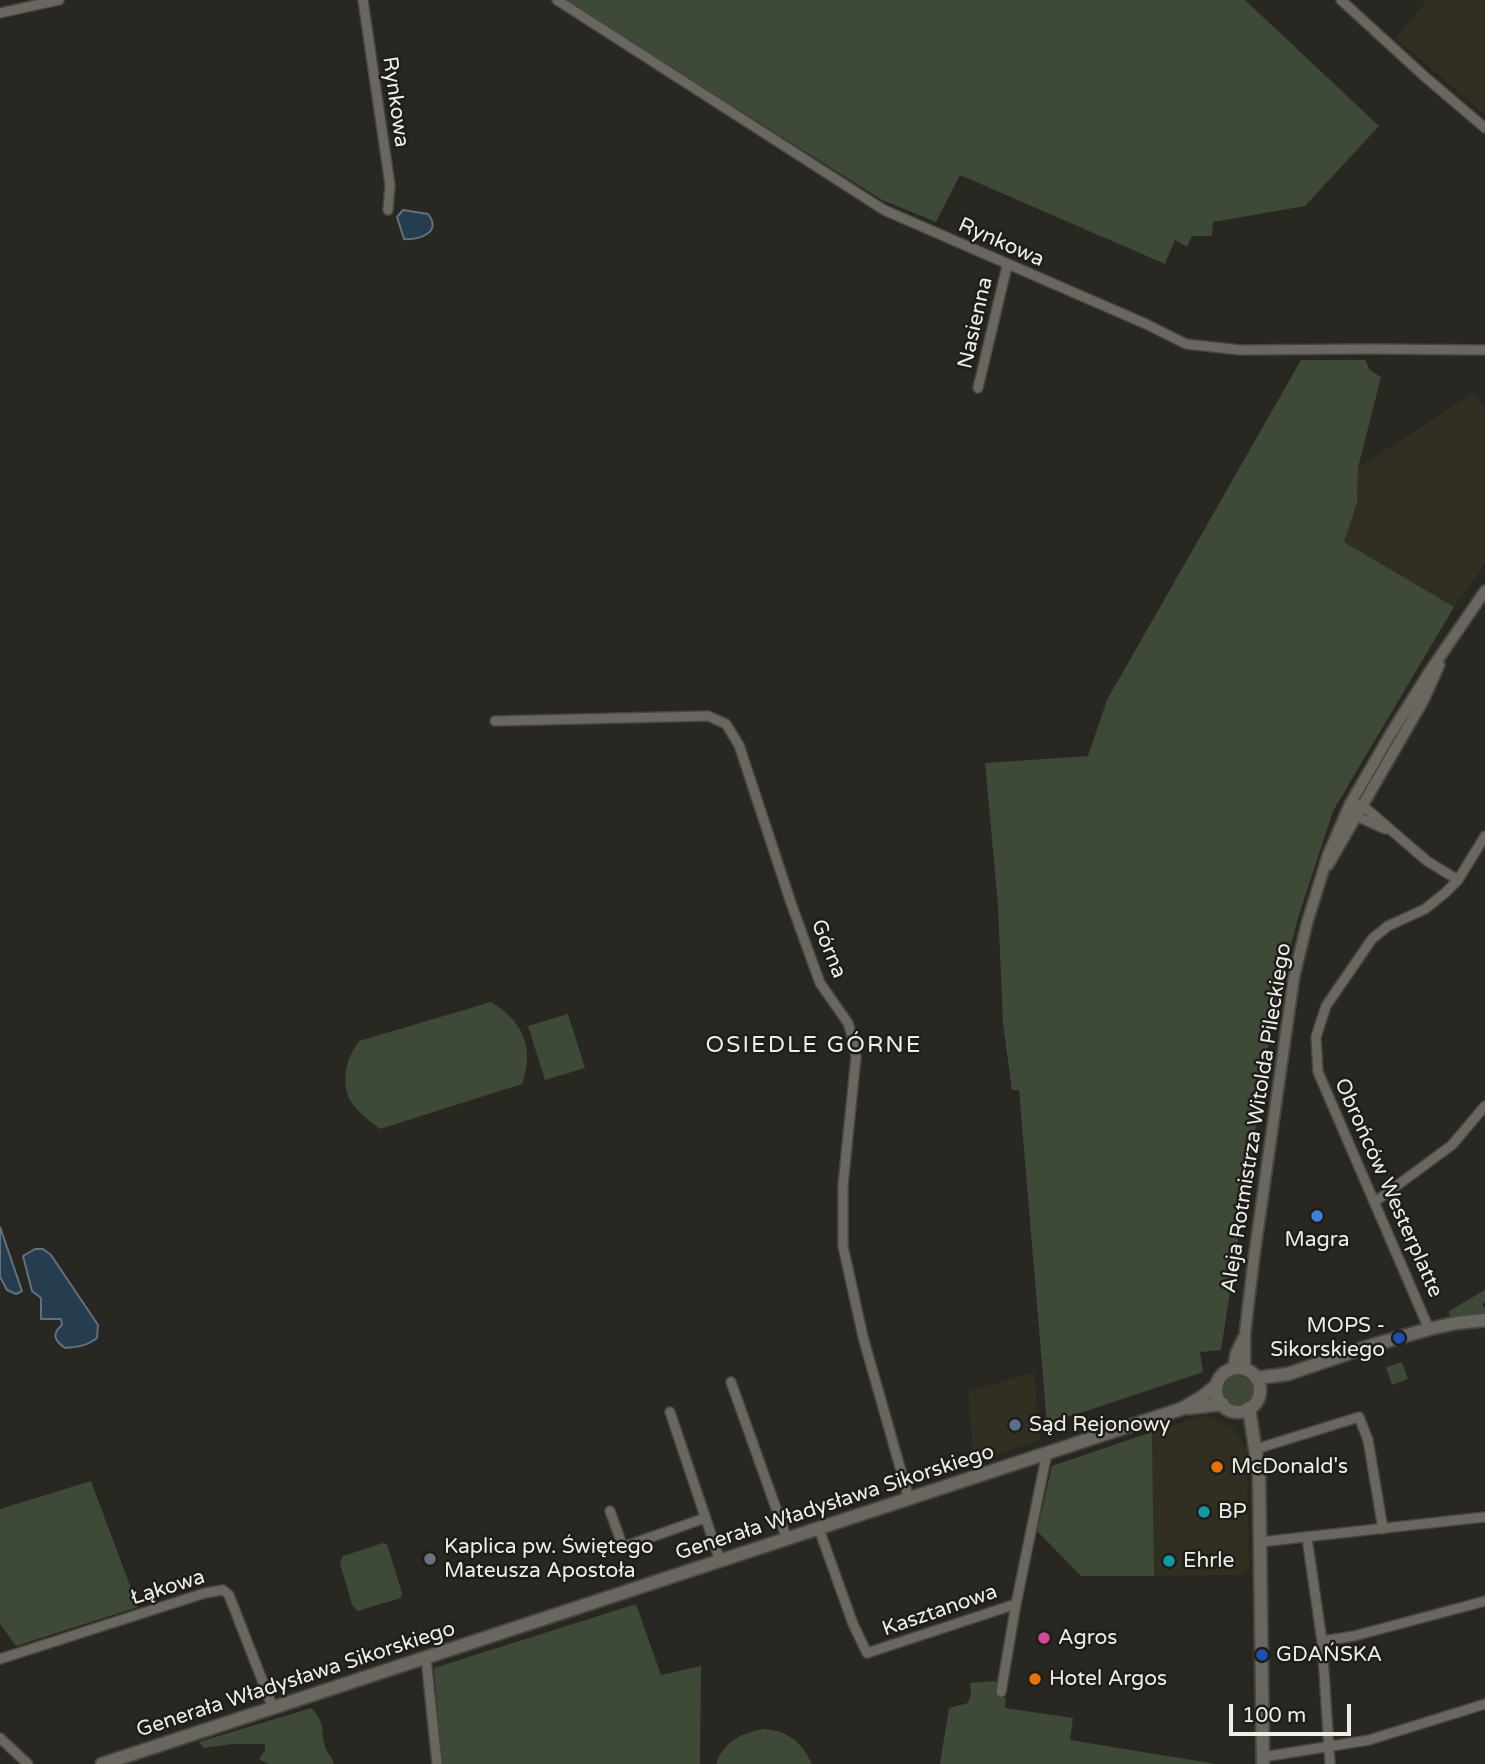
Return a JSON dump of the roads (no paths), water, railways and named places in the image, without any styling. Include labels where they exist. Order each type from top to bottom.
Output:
[{"type":"main road","points":[[1255,1444],[1217,1395],[1217,1385],[1223,1375],[1239,1369],[1256,1378],[1288,1374],[1429,1329],[1485,1320]]},
{"type":"main road","points":[[1228,1408],[1249,1408],[1255,1403],[1260,1392],[1288,1374]]},
{"type":"main road","points":[[1256,1378],[1260,1392]]},
{"type":"main road","name":"Generała Władysława Sikorskiego","points":[[102,1764],[1181,1409],[1202,1398],[1217,1385]]},
{"type":"main road","name":"Generała Władysława Sikorskiego","points":[[1181,1409],[1228,1408]]},
{"type":"main road","points":[[1249,1408],[1259,1475],[1263,1760]]},
{"type":"street","points":[[0,13],[60,0]]},
{"type":"street","name":"Rynkowa","points":[[363,0],[390,185],[388,210]]},
{"type":"street","name":"Rynkowa","points":[[557,0],[884,210],[1186,344],[1240,351],[1485,351]]},
{"type":"street","points":[[1341,0],[1485,128]]},
{"type":"street","name":"Nasienna","points":[[978,388],[1007,266]]},
{"type":"street","name":"Aleja Rotmistrza Witolda Pileckiego","points":[[1239,1369],[1294,976],[1307,923],[1325,870],[1356,808],[1430,671],[1485,592]]},
{"type":"street","name":"Górna","points":[[495,720],[708,716],[726,724],[739,746],[820,983],[848,1023],[852,1036],[856,1057],[844,1185],[843,1246],[863,1337],[909,1499]]},
{"type":"street","points":[[1356,808],[1427,862],[1458,880]]},
{"type":"street","name":"Obrońców Westerplatte","points":[[1429,1329],[1318,1072],[1316,1037],[1326,1006],[1372,939],[1388,926],[1425,909],[1458,880],[1485,836]]},
{"type":"street","points":[[1376,1201],[1452,1145],[1485,1106]]},
{"type":"street","points":[[731,1382],[787,1539]]},
{"type":"street","points":[[670,1412],[719,1561]]},
{"type":"street","points":[[1255,1444],[1359,1417],[1368,1440],[1383,1529]]},
{"type":"street","name":"Kasztanowa","points":[[1001,1692],[1047,1453]]},
{"type":"street","points":[[610,1511],[624,1546],[705,1518]]},
{"type":"street","points":[[1260,1542],[1485,1517]]},
{"type":"street","name":"Kasztanowa","points":[[819,1529],[864,1651],[870,1654],[912,1637],[1016,1604]]},
{"type":"street","points":[[1307,1538],[1322,1641],[1330,1764]]},
{"type":"street","name":"Łąkowa","points":[[0,1659],[205,1593],[223,1591],[229,1595],[273,1708]]},
{"type":"street","points":[[1322,1641],[1354,1636],[1485,1601]]},
{"type":"street","points":[[426,1658],[437,1764]]},
{"type":"street","points":[[1263,1760],[1368,1740],[1485,1704]]},
{"type":"street","points":[[0,1738],[28,1764]]},
{"type":"water","points":[[403,210],[428,214],[433,226],[431,231],[422,237],[404,239],[397,217]]},
{"type":"water","points":[[0,1227],[22,1291],[16,1294],[7,1290],[0,1277]]},
{"type":"water","points":[[35,1249],[43,1249],[51,1255],[98,1325],[97,1338],[93,1341],[82,1346],[65,1348],[55,1334],[62,1325],[61,1319],[41,1319],[41,1298],[32,1291],[23,1256]]},
{"type":"place","name":"Magra","points":[[1317,1216]]},
{"type":"place","name":"MOPS - Sikorskiego","points":[[1399,1338]]},
{"type":"place","name":"Sąd Rejonowy","points":[[1015,1425]]},
{"type":"place","name":"McDonald's","points":[[1217,1467]]},
{"type":"place","name":"BP","points":[[1204,1512]]},
{"type":"place","name":"Kaplica pw. Świętego Mateusza Apostoła","points":[[430,1559]]},
{"type":"place","name":"Ehrle","points":[[1169,1561]]},
{"type":"place","name":"Agros","points":[[1044,1638]]},
{"type":"place","name":"GDAŃSKA","points":[[1262,1655]]},
{"type":"place","name":"Hotel Argos","points":[[1035,1679]]},
{"type":"district","name":"OSIEDLE GÓRNE","points":[[814,1046]]}]
